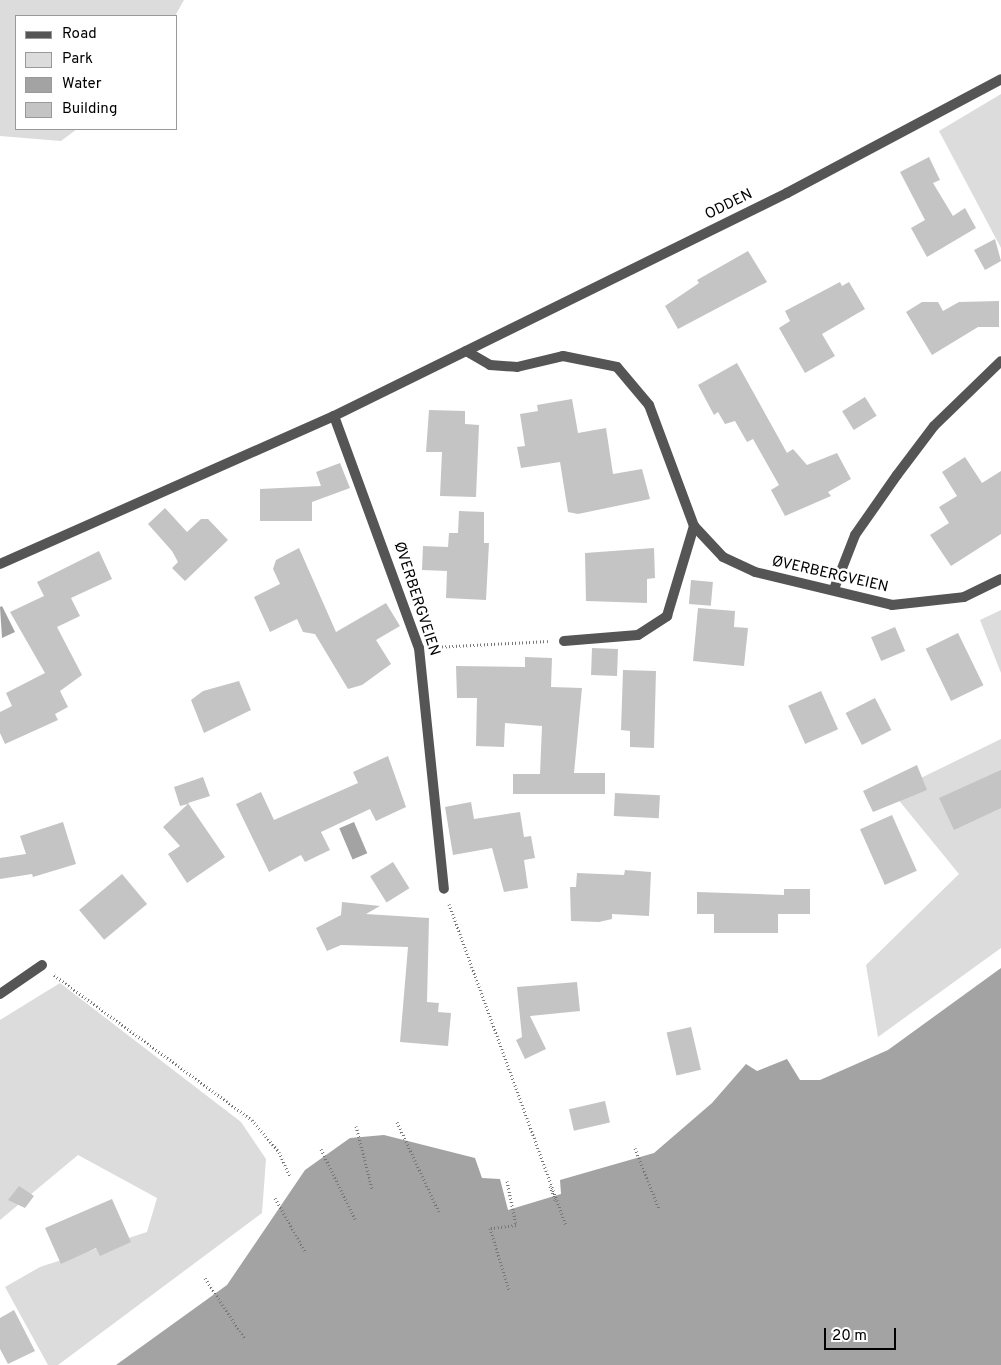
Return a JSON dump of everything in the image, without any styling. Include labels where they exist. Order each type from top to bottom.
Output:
[{"type":"street","name":"ODDEN","points":[[466,351],[788,193],[1001,79]]},
{"type":"street","points":[[0,564],[334,416],[466,351]]},
{"type":"street","name":"ØVERBERGVEIEN","points":[[466,351],[490,365],[517,368],[564,356],[618,367],[649,405],[694,526],[724,556],[755,572],[834,589],[892,605],[964,597],[1001,579]]},
{"type":"street","points":[[834,589],[856,535],[897,474],[934,426],[1001,361]]},
{"type":"street","name":"ØVERBERGVEIEN","points":[[334,416],[419,648],[444,889]]},
{"type":"street","points":[[564,641],[638,635],[667,616],[694,526]]},
{"type":"street","points":[[0,994],[42,965]]},
{"type":"path","points":[[419,648],[564,641]]},
{"type":"path","points":[[444,889],[513,1072],[566,1226],[550,1186]]},
{"type":"path","points":[[42,965],[252,1120],[279,1152],[290,1177]]},
{"type":"path","points":[[397,1122],[439,1212]]},
{"type":"path","points":[[356,1126],[372,1189]]},
{"type":"path","points":[[635,1148],[659,1209]]},
{"type":"path","points":[[321,1149],[356,1221]]},
{"type":"path","points":[[507,1181],[516,1226],[490,1228],[509,1290]]},
{"type":"path","points":[[275,1198],[306,1253]]},
{"type":"path","points":[[205,1278],[245,1339]]},
{"type":"green space","points":[[0,0],[184,0],[176,15],[15,15],[15,130],[76,130],[61,141],[0,136]]},
{"type":"green space","points":[[1001,94],[1001,248],[939,131]]},
{"type":"green space","points":[[1001,610],[1001,673],[980,620]]},
{"type":"green space","points":[[1001,739],[1001,948],[878,1037],[866,965],[959,874],[892,792]]},
{"type":"green space","points":[[60,983],[241,1122],[266,1159],[262,1213],[58,1365],[48,1365],[5,1287],[40,1267],[147,1232],[157,1198],[78,1155],[0,1220],[0,1020]]},
{"type":"water","points":[[2,606],[15,632],[2,638],[0,607]]},
{"type":"water","points":[[354,822],[367,853],[353,860],[339,828]]},
{"type":"water","points":[[1001,968],[1001,1365],[116,1365],[227,1285],[305,1170],[350,1138],[384,1135],[475,1158],[482,1178],[500,1179],[508,1210],[561,1194],[560,1180],[654,1153],[712,1103],[746,1064],[757,1071],[787,1059],[800,1080],[820,1080],[888,1050]]},
{"type":"building","points":[[929,157],[940,180],[933,183],[953,216],[965,208],[976,228],[927,257],[911,228],[925,220],[900,172]]},
{"type":"building","points":[[995,239],[1001,261],[985,270],[974,250]]},
{"type":"building","points":[[748,251],[767,282],[678,329],[665,306],[699,283],[697,280]]},
{"type":"building","points":[[840,282],[842,286],[849,282],[865,309],[822,334],[835,356],[805,373],[779,328],[790,321],[785,311]]},
{"type":"building","points":[[999,301],[999,327],[978,327],[932,355],[906,312],[922,302],[938,302],[943,311],[959,302]]},
{"type":"building","points":[[737,363],[787,453],[793,449],[807,465],[837,453],[851,479],[828,492],[831,496],[785,516],[771,490],[779,485],[753,439],[747,442],[735,421],[725,424],[718,412],[714,415],[698,385]]},
{"type":"building","points":[[865,397],[877,416],[854,430],[842,411]]},
{"type":"building","points":[[572,399],[578,433],[606,428],[613,474],[642,469],[650,499],[578,514],[568,512],[560,462],[521,468],[517,447],[525,446],[520,414],[538,411],[537,405]]},
{"type":"building","points":[[429,410],[465,411],[465,424],[479,425],[476,497],[440,496],[442,452],[426,452]]},
{"type":"building","points":[[965,457],[982,483],[1001,471],[1001,534],[951,566],[930,535],[949,523],[939,507],[957,496],[942,472]]},
{"type":"building","points":[[340,463],[350,488],[312,502],[312,521],[260,521],[260,489],[321,486],[316,472]]},
{"type":"building","points":[[165,508],[187,532],[201,519],[208,519],[228,540],[185,581],[172,568],[178,562],[172,551],[148,524]]},
{"type":"building","points":[[459,511],[484,512],[484,543],[489,543],[486,600],[446,598],[447,571],[422,570],[423,546],[448,547],[449,533],[458,533]]},
{"type":"building","points":[[299,548],[336,632],[386,603],[400,626],[376,640],[391,664],[362,685],[348,689],[315,634],[303,632],[297,619],[270,632],[254,597],[280,584],[273,569],[276,560]]},
{"type":"building","points":[[654,548],[655,578],[647,579],[647,603],[586,601],[585,553]]},
{"type":"building","points":[[99,551],[112,579],[71,598],[80,616],[57,627],[82,675],[60,691],[68,707],[55,714],[58,720],[5,744],[0,733],[0,712],[12,706],[6,693],[45,673],[10,612],[44,596],[37,582]]},
{"type":"building","points":[[691,580],[713,582],[711,606],[689,604]]},
{"type":"building","points":[[698,608],[735,611],[734,627],[748,628],[744,666],[693,661]]},
{"type":"building","points":[[895,627],[905,651],[881,661],[871,637]]},
{"type":"building","points":[[958,633],[983,685],[951,701],[926,649]]},
{"type":"building","points":[[592,648],[618,649],[617,676],[591,675]]},
{"type":"building","points":[[525,657],[552,658],[551,687],[582,688],[574,773],[605,773],[605,794],[513,794],[513,774],[540,774],[542,726],[505,723],[504,747],[476,746],[477,698],[457,698],[456,666],[525,667]]},
{"type":"building","points":[[623,670],[656,671],[654,748],[630,747],[630,731],[621,730]]},
{"type":"building","points":[[239,681],[251,710],[204,733],[191,700],[203,691]]},
{"type":"building","points":[[821,691],[838,729],[805,744],[788,706]]},
{"type":"building","points":[[875,698],[891,730],[862,745],[846,713]]},
{"type":"building","points":[[388,756],[406,807],[376,821],[370,809],[321,832],[330,850],[305,862],[301,855],[269,872],[236,804],[261,792],[274,820],[358,783],[353,772]]},
{"type":"building","points":[[917,765],[927,790],[873,812],[863,791]]},
{"type":"building","points":[[1001,770],[1001,808],[954,830],[939,798]]},
{"type":"building","points":[[203,777],[210,796],[188,803],[225,857],[187,883],[168,854],[180,846],[163,827],[188,804],[180,806],[174,787]]},
{"type":"building","points":[[615,793],[660,795],[659,818],[614,816]]},
{"type":"building","points":[[471,802],[474,819],[520,812],[524,837],[531,836],[535,858],[524,860],[528,888],[504,892],[492,848],[453,855],[445,807]]},
{"type":"building","points":[[892,815],[917,871],[885,885],[860,829]]},
{"type":"building","points":[[63,822],[76,864],[33,877],[32,874],[0,879],[0,858],[26,854],[20,836]]},
{"type":"building","points":[[393,862],[409,888],[387,903],[370,876]]},
{"type":"building","points":[[625,870],[651,872],[649,916],[612,914],[612,919],[599,922],[571,921],[570,887],[576,887],[577,873],[624,875]]},
{"type":"building","points":[[122,874],[147,904],[104,940],[79,910]]},
{"type":"building","points":[[784,889],[810,889],[810,914],[778,914],[778,933],[714,933],[714,914],[697,914],[697,892],[784,895]]},
{"type":"building","points":[[342,902],[380,906],[366,914],[429,918],[427,1002],[439,1003],[438,1012],[451,1013],[448,1046],[400,1042],[408,947],[341,945],[327,951],[316,928],[341,915]]},
{"type":"building","points":[[577,982],[580,1011],[530,1016],[546,1049],[525,1059],[516,1040],[522,1037],[517,987]]},
{"type":"building","points":[[691,1027],[701,1070],[677,1075],[667,1033]]},
{"type":"building","points":[[605,1101],[610,1122],[574,1131],[569,1109]]},
{"type":"building","points":[[19,1186],[34,1196],[25,1208],[8,1200]]},
{"type":"building","points":[[112,1199],[131,1242],[100,1256],[96,1248],[61,1264],[45,1228]]},
{"type":"building","points":[[14,1310],[35,1351],[8,1364],[0,1349],[0,1318]]}]
